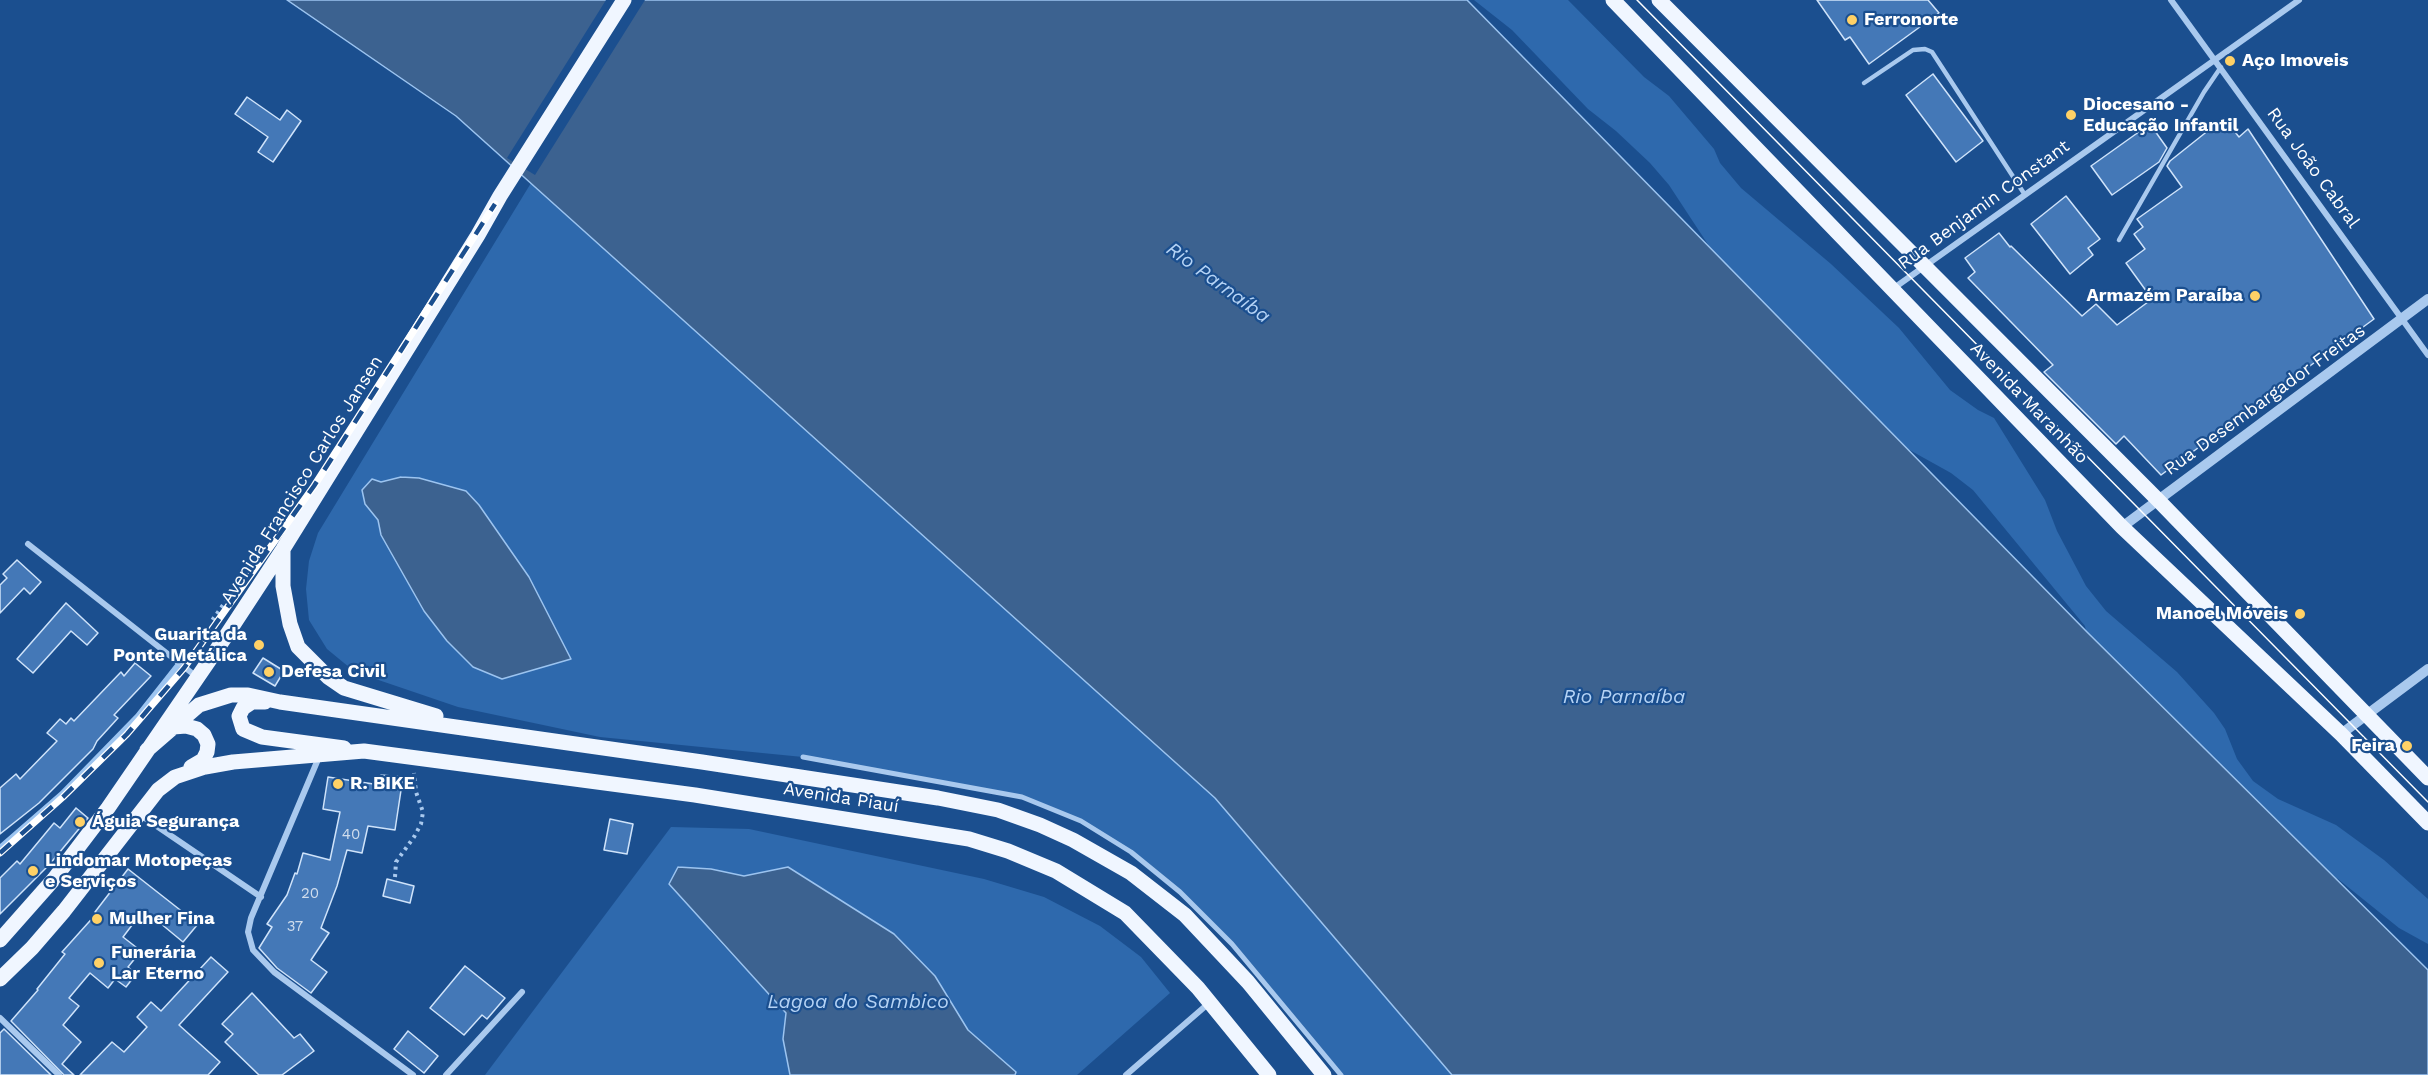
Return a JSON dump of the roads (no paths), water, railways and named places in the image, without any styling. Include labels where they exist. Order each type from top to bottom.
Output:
[{"type":"main road","name":"Avenida Francisco Carlos Jansen","points":[[0,940],[54,879],[108,808],[198,678],[283,549],[495,204],[624,0]]},
{"type":"main road","name":"Avenida Maranhão","points":[[1613,0],[2122,527],[2341,734],[2428,824]]},
{"type":"main road","name":"Avenida Maranhão","points":[[1659,0],[2158,500],[2428,778]]},
{"type":"main road","name":"Avenida Piauí","points":[[283,549],[284,586],[290,624],[298,647],[315,666],[344,688],[480,730]]},
{"type":"main road","name":"Avenida Piauí","points":[[147,750],[199,705],[231,695],[248,695],[280,702],[938,798],[998,810],[1040,825],[1131,873],[1185,915],[1248,982],[1324,1075]]},
{"type":"main road","points":[[280,702],[252,702],[243,708],[239,716],[243,729],[262,736],[364,751]]},
{"type":"main road","points":[[0,979],[32,948],[64,911],[158,790],[203,760],[208,744],[204,735],[197,729],[186,726],[173,727]]},
{"type":"main road","name":"Avenida Piauí","points":[[320,756],[364,751],[695,795],[979,842],[1056,871],[1125,913],[1209,1002],[1269,1075]]},
{"type":"main road","points":[[175,777],[205,767],[232,762],[320,756]]},
{"type":"street","name":"Rua João Cabral","points":[[2171,0],[2428,355]]},
{"type":"street","name":"Rua Benjamin Constant","points":[[1892,289],[2299,0]]},
{"type":"street","name":"Rua Desembargador Freitas","points":[[2122,527],[2428,299]]},
{"type":"street","points":[[28,544],[198,678]]},
{"type":"street","points":[[2341,734],[2428,669]]},
{"type":"street","points":[[320,756],[249,925],[248,932],[253,950],[274,972],[413,1075]]},
{"type":"street","points":[[803,757],[1022,797],[1081,821],[1131,852],[1180,892],[1232,944],[1341,1075]]},
{"type":"street","points":[[139,814],[261,897]]},
{"type":"street","points":[[446,1075],[522,992]]},
{"type":"street","points":[[1126,1075],[1209,1002]]},
{"type":"street","points":[[0,1018],[59,1075]]},
{"type":"lane","points":[[1864,83],[1913,50],[1925,49],[1932,52],[2025,195]]},
{"type":"lane","points":[[2119,240],[2204,92],[2221,67]]},
{"type":"water","name":"Rio Parnaíba","points":[[287,0],[1467,0],[2087,632],[2428,970],[2428,1075],[1452,1075],[1215,798],[456,116]]},
{"type":"water","points":[[401,477],[419,478],[466,491],[479,505],[529,577],[571,659],[502,679],[473,667],[447,641],[424,611],[381,535],[378,520],[365,504],[362,490],[372,479],[381,482]]},
{"type":"water","name":"Lagoa do Sambico","points":[[678,867],[711,869],[744,876],[788,867],[894,934],[935,976],[968,1030],[1016,1072],[1015,1075],[790,1075],[783,1039],[786,1013],[669,884]]},
{"type":"waterway","points":[[0,848],[62,794],[138,716],[179,664]]},
{"type":"tram line","points":[[1637,0],[2428,802]]},
{"type":"railway","points":[[0,853],[63,797],[127,734],[184,668],[314,486],[495,204]]},
{"type":"place","name":"Ferronorte","points":[[1852,20]]},
{"type":"place","name":"Aço Imoveis","points":[[2230,61]]},
{"type":"place","name":"Diocesano - Educação Infantil","points":[[2071,115]]},
{"type":"place","name":"Armazém Paraíba","points":[[2255,296]]},
{"type":"place","name":"Manoel Móveis","points":[[2300,614]]},
{"type":"place","name":"Guarita da Ponte Metálica","points":[[259,645]]},
{"type":"place","name":"Defesa Civil","points":[[269,672]]},
{"type":"place","name":"Feira","points":[[2407,746]]},
{"type":"place","name":"R. BIKE","points":[[338,784]]},
{"type":"place","name":"Águia Segurança","points":[[80,822]]},
{"type":"place","name":"Lindomar Motopeças e Serviços","points":[[33,871]]},
{"type":"place","name":"Mulher Fina","points":[[97,919]]},
{"type":"place","name":"Funerária Lar Eterno","points":[[99,963]]}]
